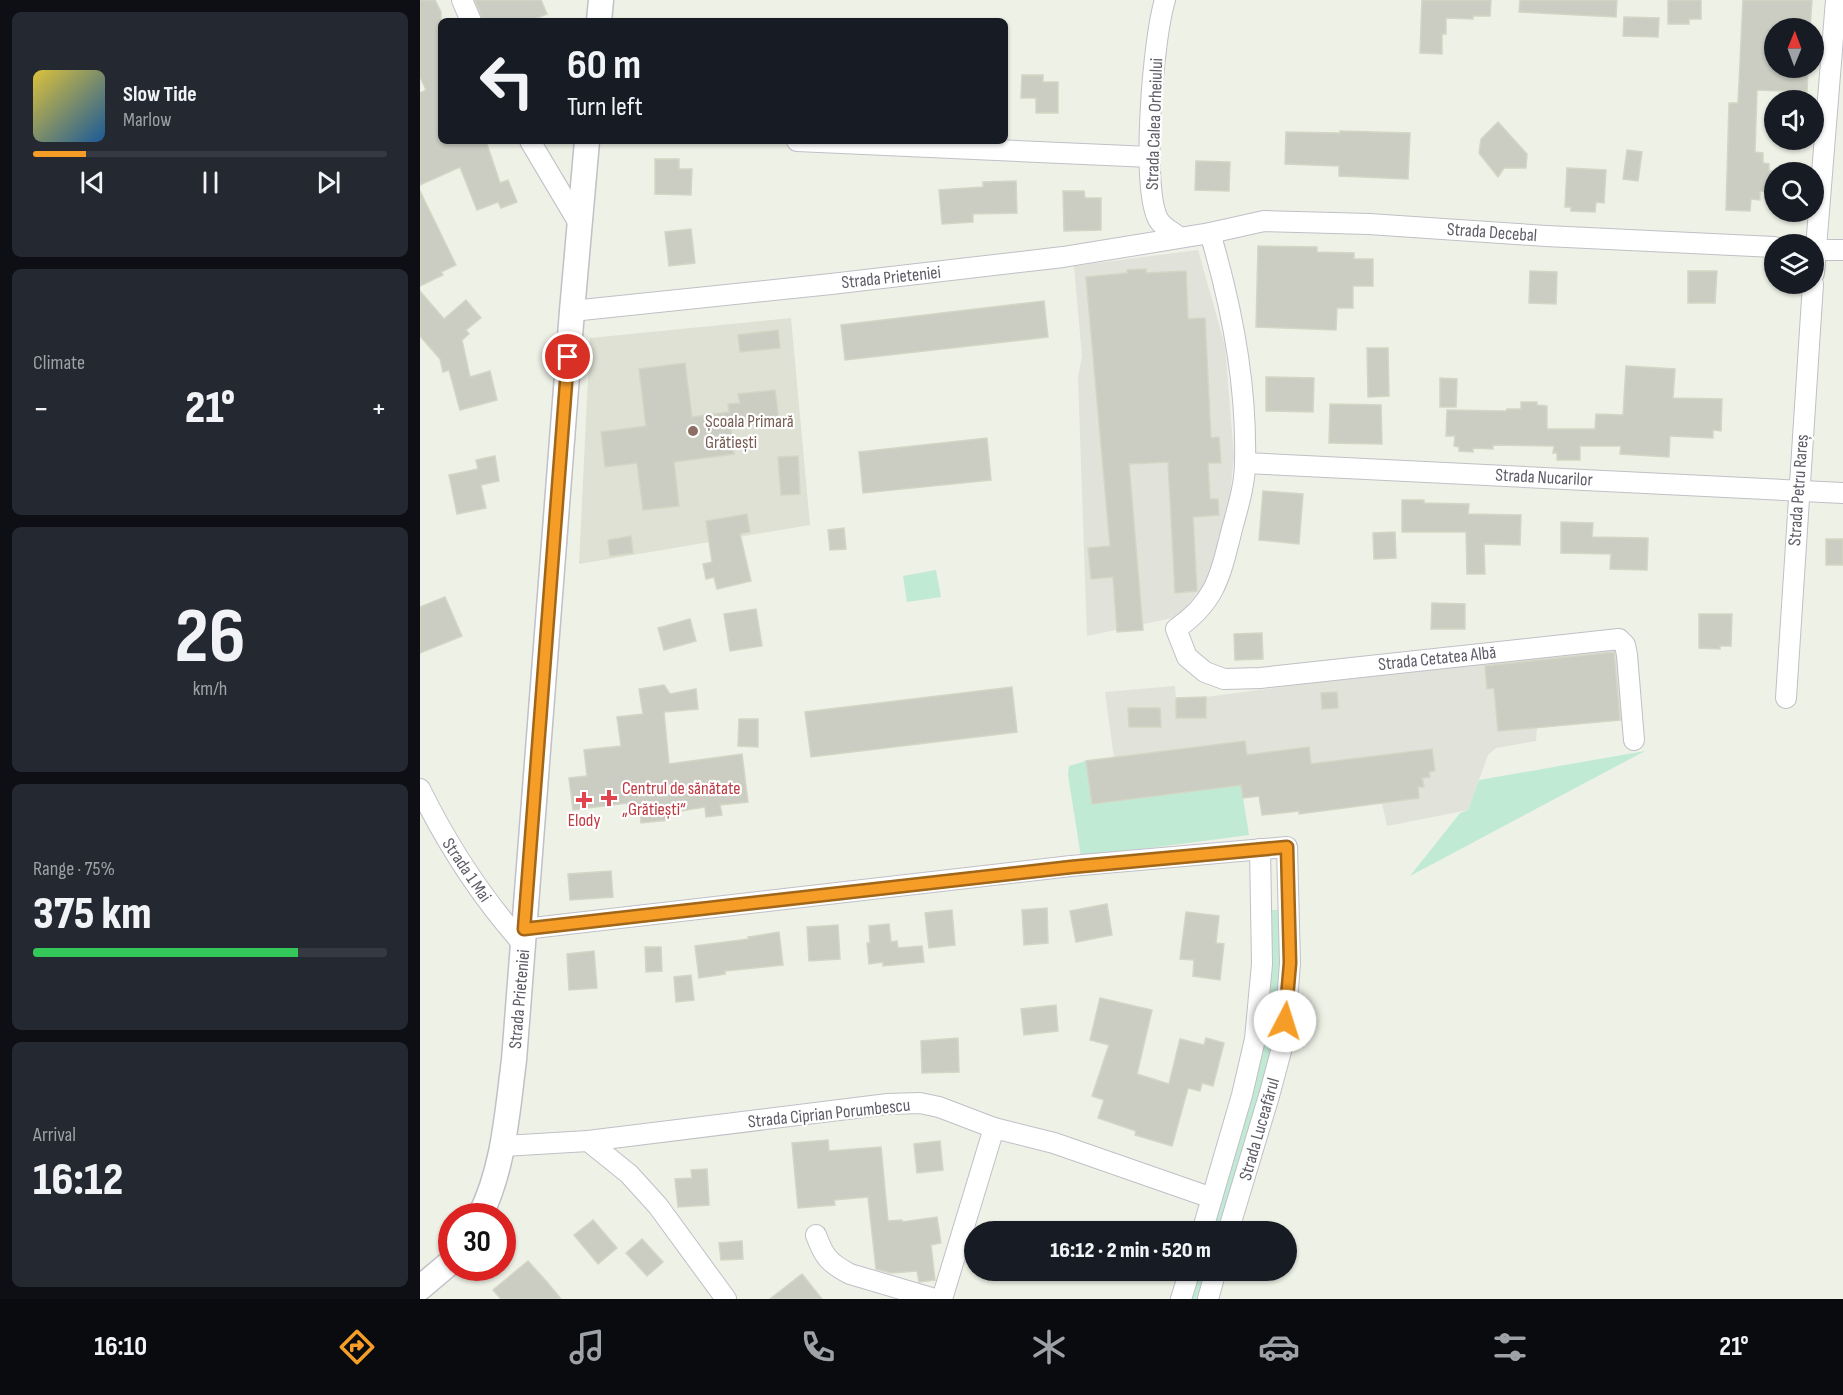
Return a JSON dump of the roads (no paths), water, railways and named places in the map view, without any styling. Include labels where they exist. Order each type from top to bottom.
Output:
[{"type":"street","points":[[462,0],[470,18]]},
{"type":"street","points":[[599,18],[601,0]]},
{"type":"street","name":"Strada Calea Orheiului","points":[[1165,0],[1159,19],[1155,54],[1150,157],[1151,199],[1159,222],[1179,237]]},
{"type":"street","points":[[1815,234],[1836,0]]},
{"type":"street","points":[[532,144],[580,225]]},
{"type":"street","name":"Strada Prieteniei","points":[[486,1203],[494,1185],[503,1146],[514,1060],[587,144]]},
{"type":"street","points":[[863,144],[1150,157]]},
{"type":"street","name":"Strada Decebal","points":[[1210,233],[1264,221],[1369,224],[1546,237],[1764,248]]},
{"type":"street","points":[[1210,233],[1233,321],[1241,380],[1245,463]]},
{"type":"street","name":"Strada Prieteniei","points":[[572,311],[962,270],[1063,257],[1210,233]]},
{"type":"street","points":[[1824,250],[1843,250]]},
{"type":"street","name":"Strada Petru Rareș","points":[[1786,698],[1812,294]]},
{"type":"street","name":"Strada Nucarilor","points":[[1245,463],[1843,493]]},
{"type":"street","name":"Strada Cetatea Albă","points":[[1245,463],[1242,488],[1224,563],[1216,585],[1207,601],[1193,617],[1176,629],[1187,657],[1205,672],[1224,679],[1260,678],[1620,639],[1625,645],[1627,655],[1634,740]]},
{"type":"street","name":"Strada 1 Mai","points":[[420,789],[452,851],[495,913],[524,936]]},
{"type":"street","name":"Strada Luceafărul","points":[[1205,1221],[1242,1095],[1255,1039],[1262,964],[1260,849],[1287,847],[1290,963],[1284,1041],[1231,1221]]},
{"type":"street","points":[[524,936],[1071,867],[1260,849]]},
{"type":"street","name":"Strada Ciprian Porumbescu","points":[[503,1146],[588,1142],[909,1102],[939,1107],[994,1128],[1054,1143],[1212,1198]]},
{"type":"street","points":[[942,1299],[994,1128]]},
{"type":"street","points":[[588,1142],[629,1174],[658,1206],[726,1299]]},
{"type":"street","points":[[816,1235],[827,1260],[850,1274],[935,1299]]},
{"type":"street","points":[[420,1288],[438,1275]]},
{"type":"street","points":[[1181,1299],[1187,1281]]},
{"type":"street","points":[[1208,1299],[1213,1281]]},
{"type":"place","name":"Școala Primară Grătiești","points":[[693,431]]},
{"type":"place","name":"Centrul de sănătate „Grătiești“","points":[[609,798]]},
{"type":"place","name":"Elody","points":[[584,800]]}]
